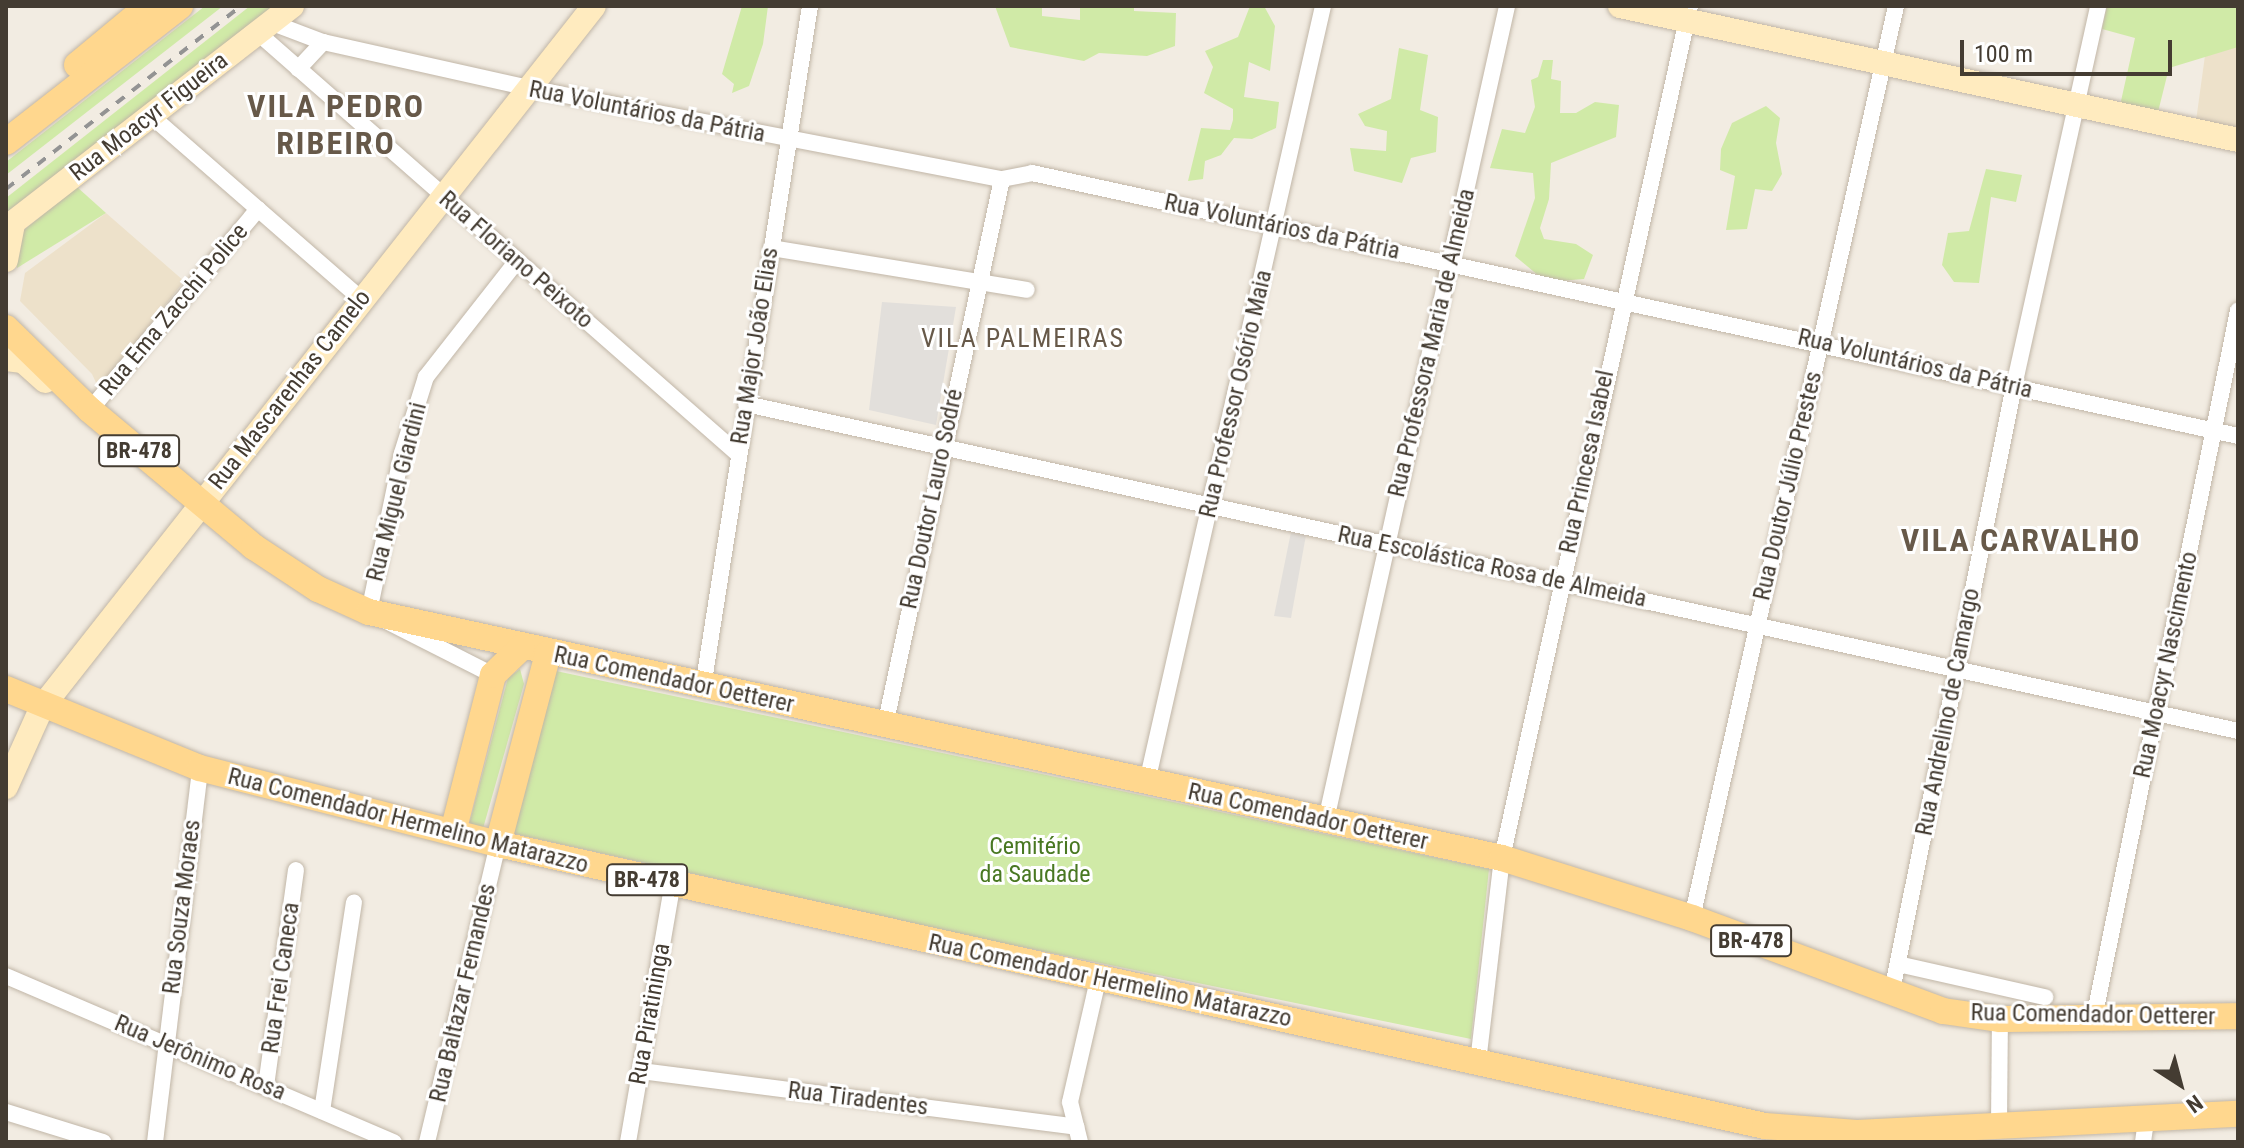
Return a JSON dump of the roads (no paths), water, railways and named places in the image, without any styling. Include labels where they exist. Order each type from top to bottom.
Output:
[{"type":"main road","points":[[6,122],[148,6]]},
{"type":"main road","points":[[6,142],[180,6]]},
{"type":"main road","name":"Rua Moacyr Figueira","points":[[10,226],[149,114],[292,6]]},
{"type":"main road","name":"Rua Mascarenhas Camelo","points":[[6,787],[42,707],[594,6]]},
{"type":"main road","points":[[1620,6],[1688,13],[1885,64],[2238,140]]},
{"type":"main road","points":[[6,260],[10,226]]},
{"type":"main road","name":"BR-478","points":[[6,328],[85,403]]},
{"type":"main road","name":"Rua Comendador Oetterer","points":[[6,359],[23,361],[66,398],[85,403],[254,547],[318,589],[369,612],[703,687],[1502,858],[1692,918],[1891,996],[1943,1011],[2000,1019],[2238,1016]]},
{"type":"main road","points":[[496,672],[535,650],[539,684],[498,844]]},
{"type":"main road","points":[[453,832],[496,672],[518,659],[531,662],[539,684]]},
{"type":"main road","name":"Rua Comendador Hermelino Matarazzo","points":[[6,689],[42,707],[200,768],[498,844],[672,886],[1478,1062],[1762,1134],[1872,1137],[1999,1125],[2145,1131],[2238,1114]]},
{"type":"street","name":"Rua Major João Elias","points":[[703,687],[810,6]]},
{"type":"street","name":"Rua Professor Osório Maia","points":[[1147,782],[1323,6]]},
{"type":"street","name":"Rua Professora Maria de Almeida","points":[[1326,820],[1507,6]]},
{"type":"street","name":"Rua Doutor Júlio Prestes","points":[[1692,918],[1896,6]]},
{"type":"street","name":"Rua Andrelino de Camargo","points":[[1891,996],[2014,386],[2098,6]]},
{"type":"street","name":"Rua Princesa Isabel","points":[[1478,1062],[1502,858],[1622,299],[1688,13]]},
{"type":"street","name":"Rua Voluntários da Pátria","points":[[264,28],[528,88],[787,140],[1002,179],[1032,173],[1622,299],[2238,436]]},
{"type":"street","name":"Rua Floriano Peixoto","points":[[264,28],[298,69],[739,455]]},
{"type":"street","points":[[298,69],[323,42]]},
{"type":"street","points":[[149,114],[362,300]]},
{"type":"street","name":"Rua Doutor Lauro Sodré","points":[[885,726],[942,447],[1002,179]]},
{"type":"street","name":"Rua Ema Zacchi Police","points":[[85,403],[258,209]]},
{"type":"street","points":[[771,248],[1027,290]]},
{"type":"street","name":"Rua Miguel Giardini","points":[[369,612],[402,453],[426,377],[517,261]]},
{"type":"street","name":"Rua Moacyr Nascimento","points":[[2094,1018],[2238,311]]},
{"type":"street","name":"Rua Escolástica Rosa de Almeida","points":[[746,404],[2238,731]]},
{"type":"street","name":"Rua Comendador Oetterer","points":[[369,612],[496,672]]},
{"type":"street","name":"Rua Souza Moraes","points":[[155,1142],[200,768]]},
{"type":"street","name":"Rua Baltazar Fernandes","points":[[427,1142],[498,844]]},
{"type":"street","name":"Rua Frei Caneca","points":[[266,1086],[296,870]]},
{"type":"street","name":"Rua Piratininga","points":[[628,1142],[672,886]]},
{"type":"street","points":[[322,1111],[354,902]]},
{"type":"street","name":"Rua Comendador Oetterer","points":[[1898,964],[2045,997]]},
{"type":"street","name":"Rua Jerônimo Rosa","points":[[6,976],[394,1142]]},
{"type":"street","points":[[1078,1134],[1070,1102],[1098,980]]},
{"type":"street","points":[[1999,1125],[2000,1019]]},
{"type":"street","name":"Rua Tiradentes","points":[[641,1071],[1078,1134]]},
{"type":"street","points":[[6,1112],[103,1142]]},
{"type":"railway","points":[[6,189],[241,6]]},
{"type":"district","name":"VILA PEDRO RIBEIRO","points":[[336,126]]},
{"type":"district","name":"VILA PALMEIRAS","points":[[1023,339]]},
{"type":"district","name":"VILA CARVALHO","points":[[2021,540]]},
{"type":"park label","name":"Cemitério da Saudade","points":[[1035,861]]}]
